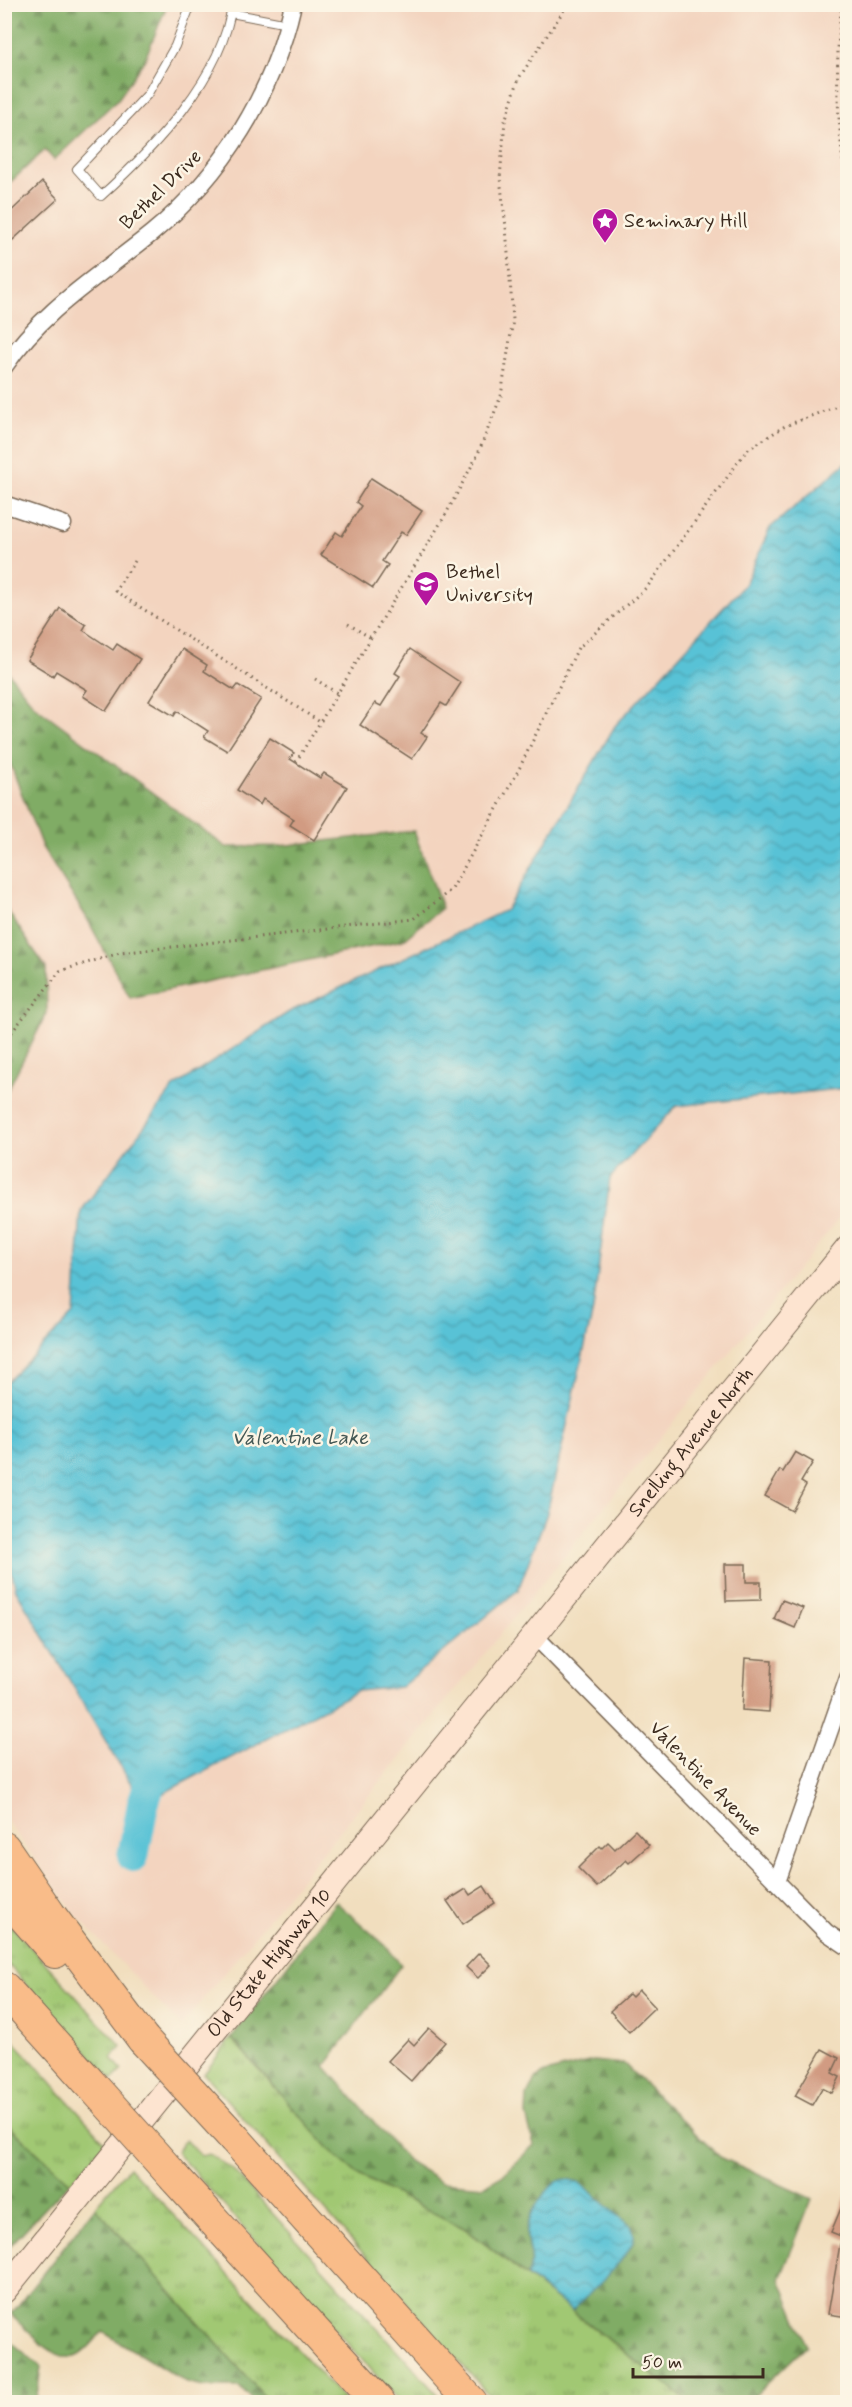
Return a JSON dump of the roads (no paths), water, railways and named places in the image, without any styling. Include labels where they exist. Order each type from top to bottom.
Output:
[{"type":"highway","points":[[4,1848],[136,2030],[471,2403]]},
{"type":"highway","points":[[4,1894],[96,1995],[136,2030]]},
{"type":"highway","points":[[4,1988],[379,2403]]},
{"type":"street","name":"Bethel Drive","points":[[4,367],[56,306],[154,231],[220,162],[239,135],[270,79],[292,4]]},
{"type":"street","points":[[4,504],[63,524]]},
{"type":"street","name":"Snelling Avenue North","points":[[535,1636],[848,1248]]},
{"type":"street","name":"Valentine Avenue","points":[[535,1636],[826,1932],[848,1947]]},
{"type":"street","name":"Old State Highway 10","points":[[4,2291],[535,1636]]},
{"type":"street","points":[[777,1882],[848,1678]]},
{"type":"lane","points":[[191,4],[175,46],[147,95],[77,169],[101,196],[180,116],[219,48],[232,9],[288,24]]},
{"type":"water","name":"Valentine Lake","points":[[847,462],[847,1088],[676,1106],[610,1178],[593,1310],[547,1513],[518,1590],[401,1687],[357,1691],[143,1804],[16,1590],[4,1541],[5,1384],[74,1314],[81,1211],[174,1087],[289,1012],[506,910],[615,726],[745,584],[770,528]]},
{"type":"water","points":[[566,2179],[579,2182],[631,2226],[634,2232],[632,2244],[620,2262],[572,2311],[527,2276],[531,2265],[527,2236],[528,2223],[542,2198],[556,2181]]},
{"type":"waterway","points":[[133,1856],[143,1804],[156,1764]]},
{"type":"place","name":"Seminary Hill","points":[[605,244]]},
{"type":"place","name":"Bethel University","points":[[426,607]]}]
